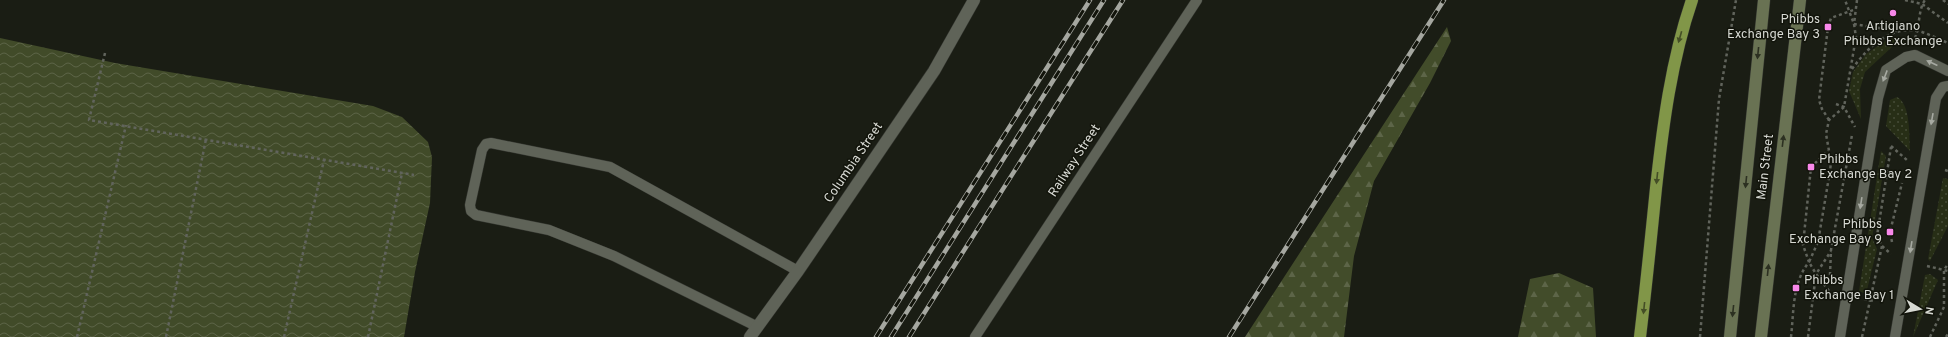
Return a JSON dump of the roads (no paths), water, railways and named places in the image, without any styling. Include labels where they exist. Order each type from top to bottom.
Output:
[{"type":"highway","points":[[1640,337],[1669,88],[1679,40],[1692,0]]},
{"type":"main road","name":"Main Street","points":[[1730,337],[1764,0]]},
{"type":"main road","name":"Main Street","points":[[1761,337],[1800,0]]},
{"type":"street","name":"Columbia Street","points":[[750,337],[798,271],[934,71],[974,0]]},
{"type":"lane","name":"Railway Street","points":[[975,337],[1197,0]]},
{"type":"lane","points":[[1840,337],[1878,98],[1886,70],[1906,57],[1915,55],[1948,71]]},
{"type":"lane","points":[[1895,337],[1936,98],[1944,87],[1948,86]]},
{"type":"lane","points":[[758,327],[614,256],[548,230],[476,215],[471,211],[470,205],[482,150],[486,144],[491,143],[610,167],[798,271]]},
{"type":"water","points":[[0,38],[115,63],[373,106],[402,117],[428,142],[432,157],[430,203],[415,272],[404,337],[0,337]]},
{"type":"railway","points":[[876,337],[1090,0]]},
{"type":"railway","points":[[891,337],[1104,0]]},
{"type":"railway","points":[[909,337],[1123,0]]},
{"type":"railway","points":[[1229,337],[1444,0]]},
{"type":"place","name":"Artigiano Phibbs Exchange","points":[[1893,13]]},
{"type":"place","name":"Phibbs Exchange Bay 3","points":[[1828,27]]},
{"type":"place","name":"Phibbs Exchange Bay 2","points":[[1811,167]]},
{"type":"place","name":"Phibbs Exchange Bay 9","points":[[1890,232]]},
{"type":"place","name":"Phibbs Exchange Bay 1","points":[[1796,288]]}]
